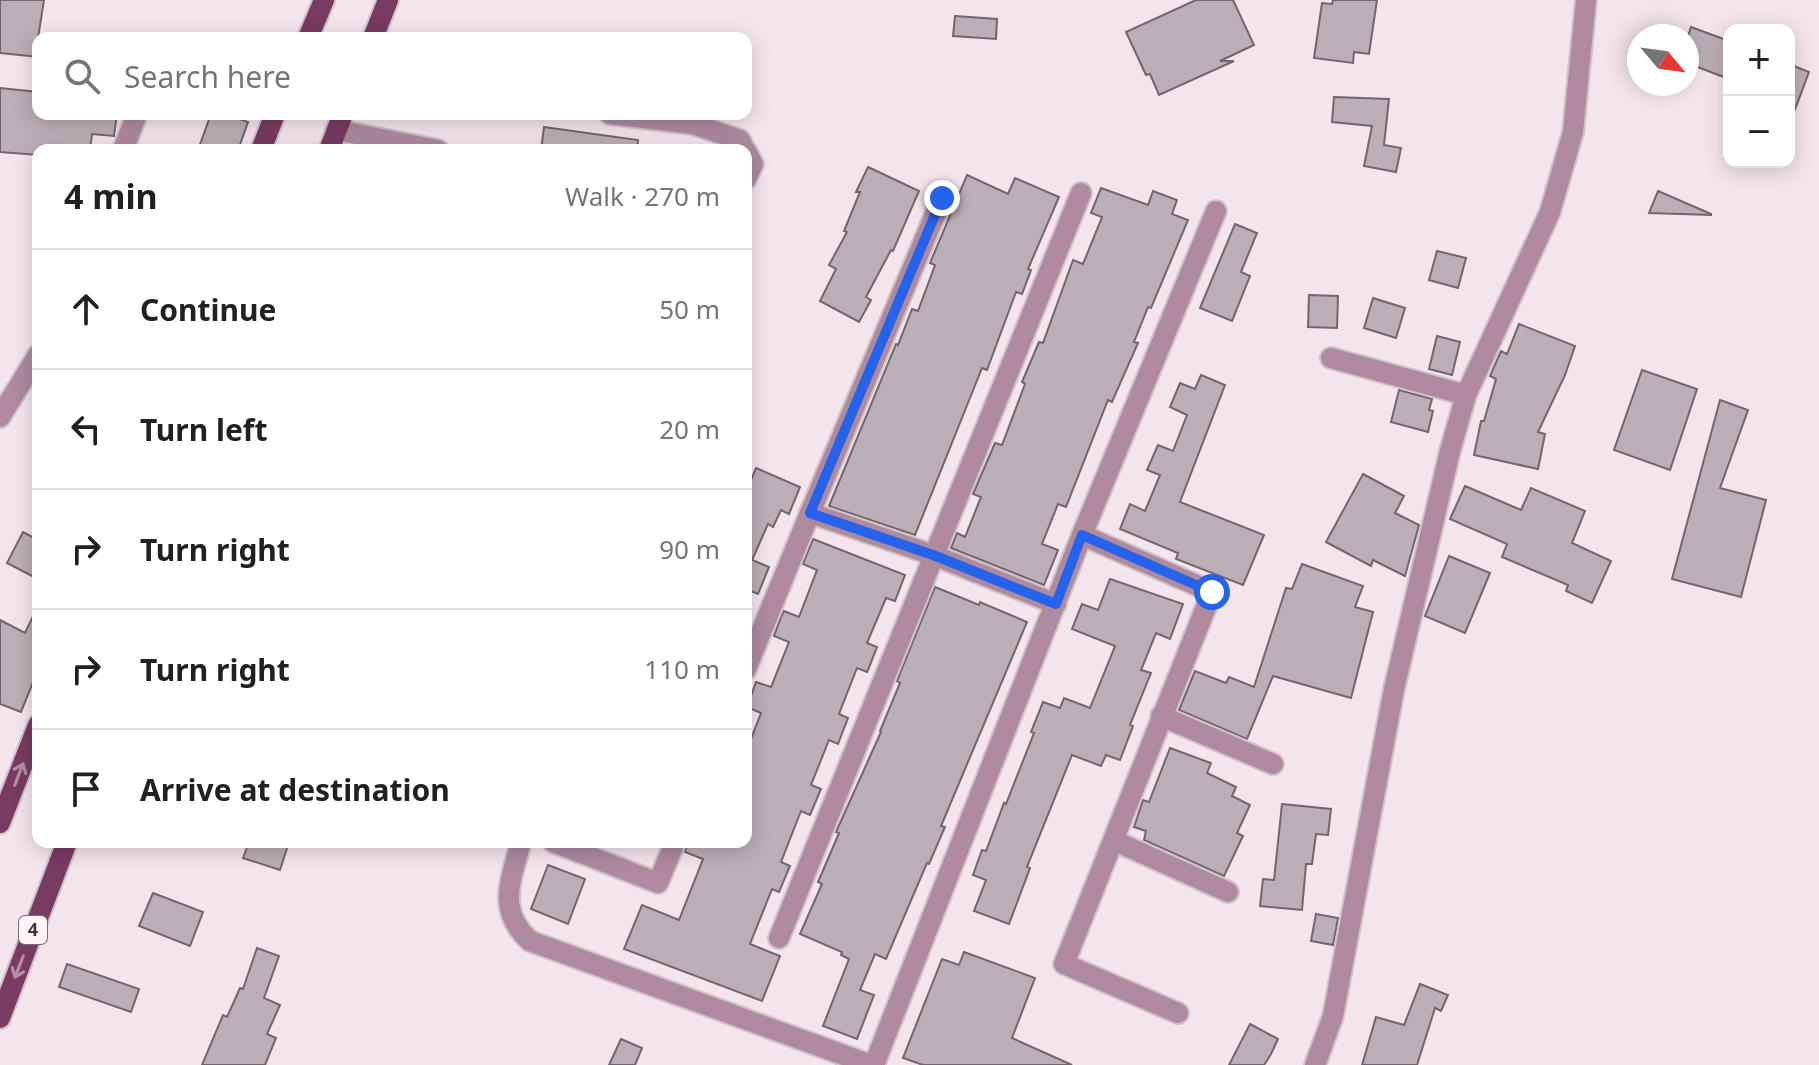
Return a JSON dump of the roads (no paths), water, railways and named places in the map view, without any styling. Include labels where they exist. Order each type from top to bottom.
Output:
[{"type":"main road","points":[[311,32],[324,0]]},
{"type":"main road","points":[[375,32],[388,0]]},
{"type":"main road","points":[[263,144],[273,120]]},
{"type":"main road","points":[[331,144],[340,122]]},
{"type":"main road","points":[[0,823],[32,740]]},
{"type":"main road","name":"4","points":[[0,1018],[65,848]]},
{"type":"street","points":[[1315,1065],[1333,1016],[1394,689],[1466,395],[1550,212],[1573,132],[1586,0]]},
{"type":"street","points":[[125,144],[135,120]]},
{"type":"street","points":[[660,120],[693,124],[740,140],[742,144]]},
{"type":"street","points":[[340,122],[417,144]]},
{"type":"street","points":[[779,938],[1081,193]]},
{"type":"street","points":[[752,654],[942,198]]},
{"type":"street","points":[[519,848],[509,885],[508,910],[520,932],[530,941],[872,1065],[1082,535],[1216,211]]},
{"type":"street","points":[[1331,358],[1466,395]]},
{"type":"street","points":[[0,417],[32,365]]},
{"type":"street","points":[[810,513],[933,555],[1056,604]]},
{"type":"street","points":[[1082,535],[1212,592],[1064,964],[1178,1013]]},
{"type":"street","points":[[1161,716],[1273,764]]},
{"type":"street","points":[[1115,841],[1228,892]]},
{"type":"street","points":[[568,848],[658,883],[673,848]]}]
